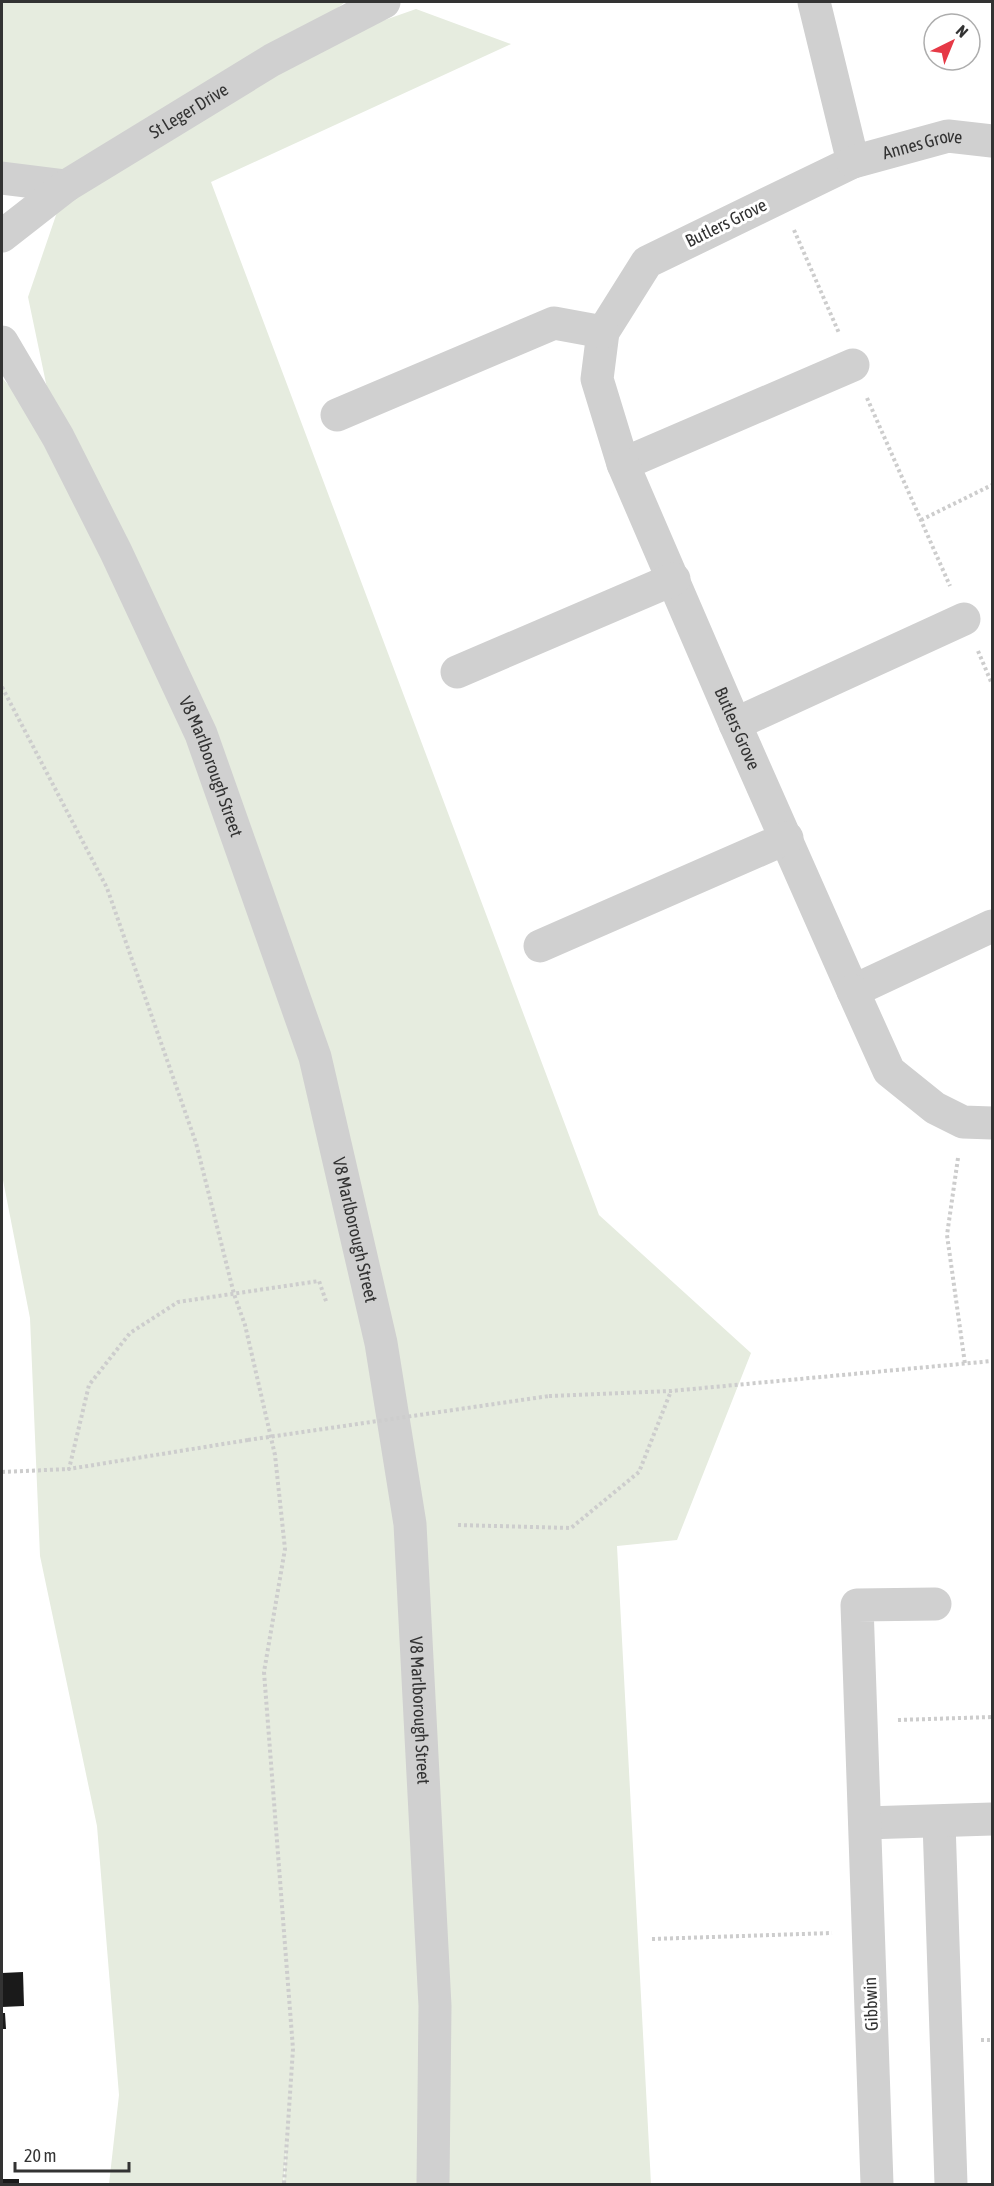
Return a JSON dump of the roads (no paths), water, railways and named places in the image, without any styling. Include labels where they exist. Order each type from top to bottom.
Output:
[{"type":"street","name":"St Leger Drive","points":[[2,236],[66,186],[272,60],[384,2]]},
{"type":"street","points":[[814,2],[853,162]]},
{"type":"street","name":"Annes Grove","points":[[853,162],[948,136],[993,141]]},
{"type":"street","name":"Butlers Grove","points":[[853,162],[647,262],[603,332],[597,379],[624,464],[735,724],[889,1071],[934,1108],[978,1123]]},
{"type":"street","points":[[2,178],[66,186]]},
{"type":"street","points":[[337,415],[554,323],[603,332]]},
{"type":"street","name":"V8 Marlborough Street","points":[[2,342],[63,447],[116,552],[201,735],[321,1079],[381,1342],[410,1524],[435,2006],[433,2184]]},
{"type":"street","points":[[624,464],[853,365]]},
{"type":"street","points":[[457,672],[674,579]]},
{"type":"street","points":[[735,724],[964,619]]},
{"type":"street","points":[[540,946],[787,838]]},
{"type":"street","points":[[853,991],[993,926]]},
{"type":"street","name":"Gibbwin","points":[[877,2184],[856,1605],[935,1604]]},
{"type":"street","points":[[865,1823],[993,1819]]},
{"type":"street","points":[[939,1822],[951,2184]]}]
